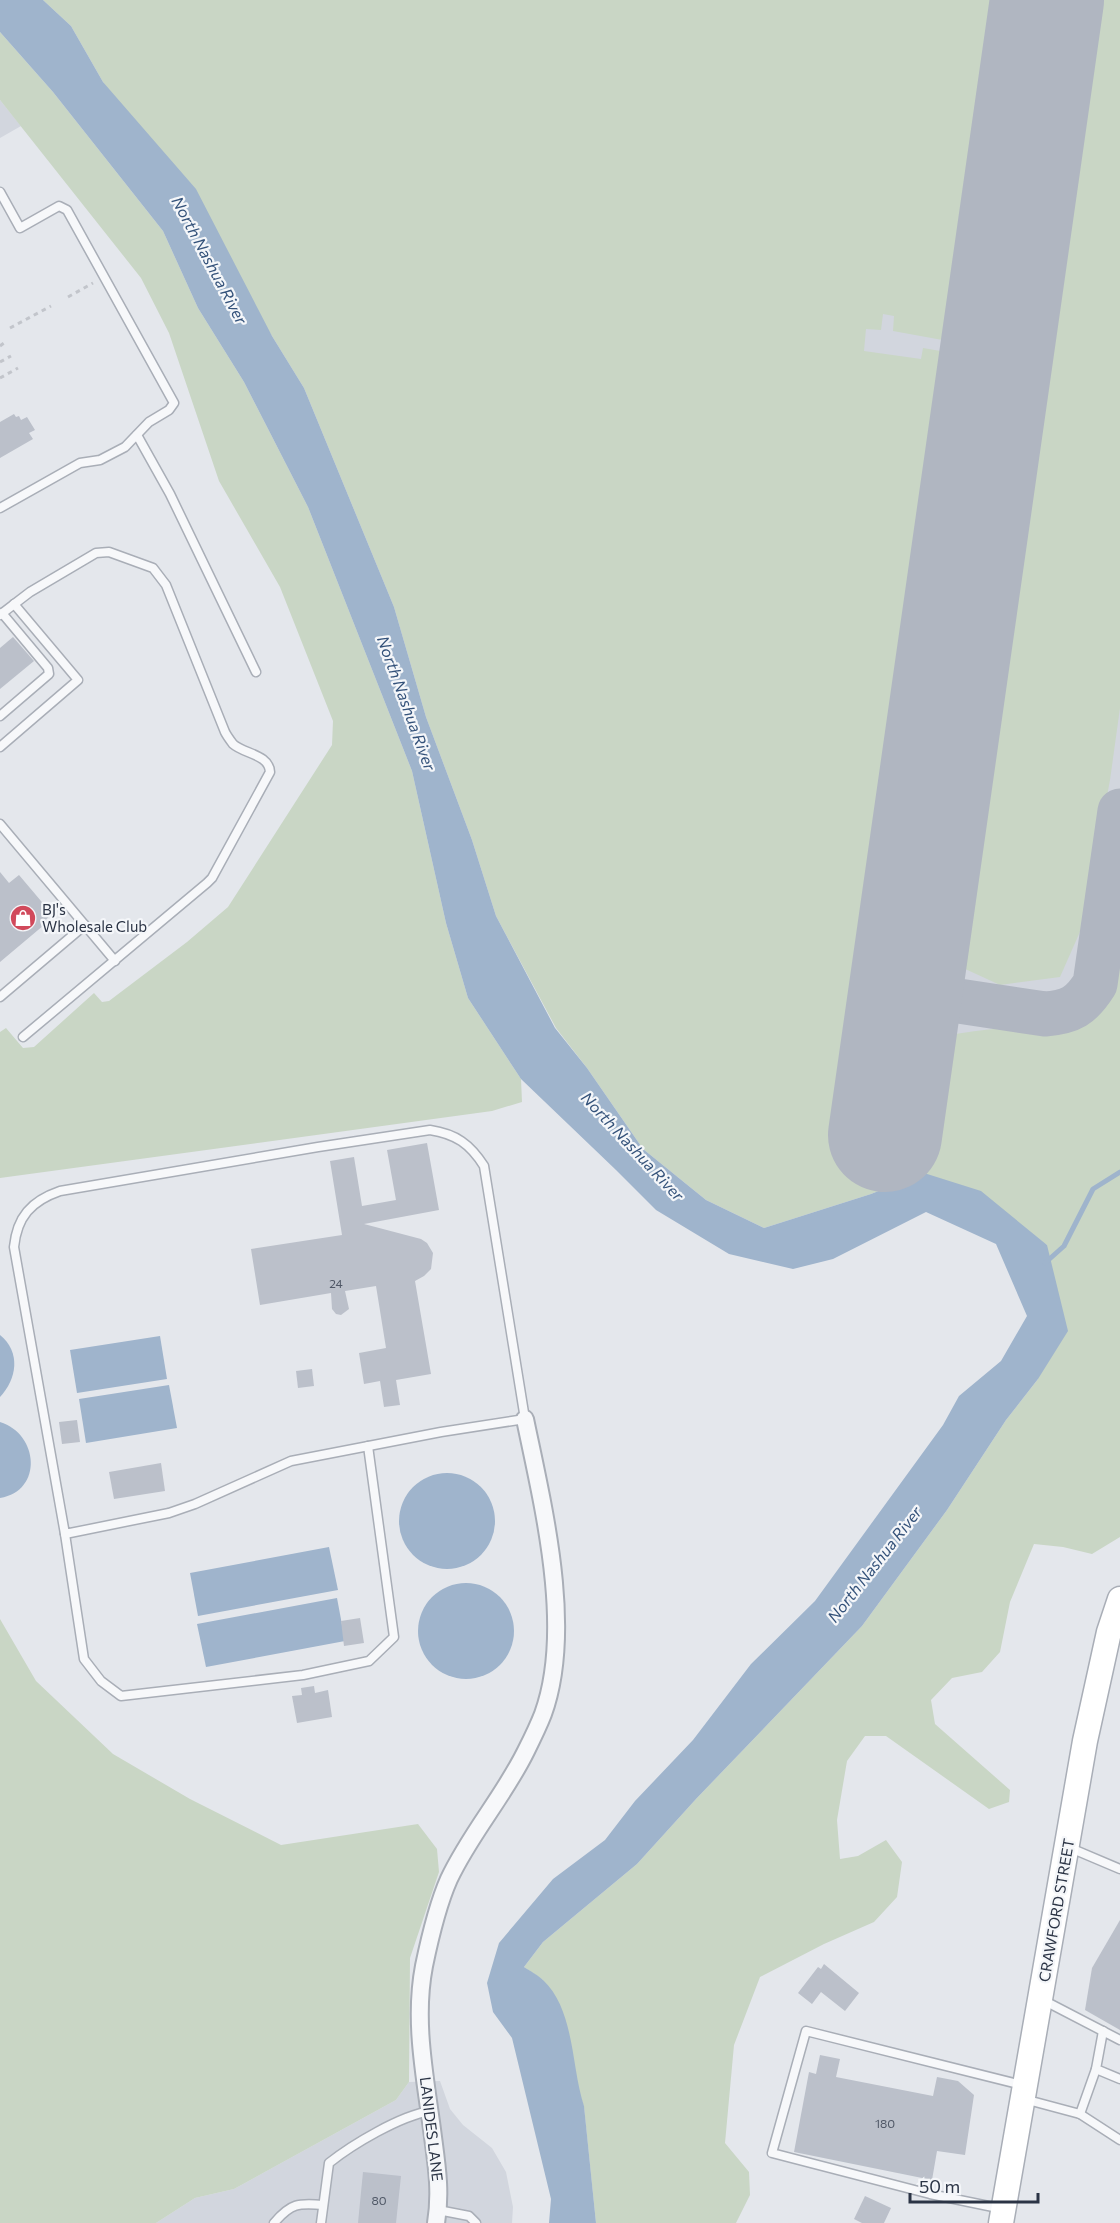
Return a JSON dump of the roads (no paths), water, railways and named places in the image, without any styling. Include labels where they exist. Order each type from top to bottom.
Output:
[{"type":"main road","name":"CRAWFORD STREET","points":[[1002,2216],[1085,1741],[1109,1632],[1120,1599]]},
{"type":"street","name":"LANIDES LANE","points":[[437,2217],[439,2180],[420,2036],[423,1970],[429,1940],[449,1880],[468,1844],[504,1791],[526,1752],[543,1713],[551,1681],[556,1643],[556,1605],[536,1471],[525,1419]]},
{"type":"lane","points":[[0,192],[20,228],[55,207],[64,207],[174,402],[169,410],[153,419],[125,447],[105,458],[80,463],[0,508]]},
{"type":"lane","points":[[137,435],[170,494],[256,672]]},
{"type":"lane","points":[[0,716],[49,674],[48,668],[1,614],[30,592],[102,551],[109,552],[153,568],[166,585],[225,732],[233,744],[262,759],[270,767],[268,778],[212,878],[23,1037]]},
{"type":"lane","points":[[0,747],[78,680],[14,604]]},
{"type":"lane","points":[[0,824],[115,961]]},
{"type":"lane","points":[[0,997],[85,925]]},
{"type":"lane","points":[[65,1534],[169,1513],[195,1504],[291,1461],[368,1446],[525,1419],[484,1166],[476,1152],[463,1140],[448,1133],[419,1131],[60,1191],[47,1195],[25,1214],[19,1223],[14,1247],[65,1534],[84,1659],[100,1681],[121,1696],[303,1675],[369,1661],[394,1637],[368,1446]]},
{"type":"lane","points":[[1068,1847],[1120,1869]]},
{"type":"lane","points":[[1041,1999],[1120,2040]]},
{"type":"lane","points":[[1002,2216],[930,2194],[772,2153],[807,2031],[1025,2092],[1080,2114],[1120,2140]]},
{"type":"lane","points":[[1080,2114],[1096,2069],[1103,2031]]},
{"type":"lane","points":[[1096,2069],[1120,2079]]},
{"type":"lane","points":[[321,2223],[329,2163],[399,2120],[414,2113],[430,2110]]},
{"type":"lane","points":[[274,2223],[282,2213],[295,2205],[323,2205]]},
{"type":"lane","points":[[437,2217],[469,2216],[476,2223]]},
{"type":"water","name":"North Nashua River","points":[[0,0],[43,0],[71,26],[103,82],[196,189],[272,336],[304,388],[394,607],[426,717],[472,840],[496,916],[555,1028],[587,1068],[643,1149],[706,1200],[764,1228],[871,1194],[924,1173],[981,1191],[1047,1245],[1068,1331],[1038,1379],[1006,1420],[947,1510],[862,1626],[637,1864],[543,1942],[524,1967],[541,1978],[553,1992],[567,2023],[584,2106],[596,2223],[549,2223],[551,2199],[512,2038],[493,2012],[487,1983],[499,1943],[553,1879],[605,1840],[635,1801],[693,1740],[751,1664],[815,1601],[943,1425],[959,1396],[1001,1361],[1027,1316],[996,1244],[926,1212],[833,1259],[793,1269],[729,1254],[656,1210],[521,1079],[468,998],[446,923],[412,771],[308,507],[244,382],[198,308],[163,231],[53,92],[0,32]]},
{"type":"water","points":[[0,1335],[11,1349],[14,1366],[10,1382],[0,1397]]},
{"type":"water","points":[[160,1336],[167,1379],[77,1393],[70,1350]]},
{"type":"water","points":[[169,1385],[177,1428],[86,1443],[79,1399]]},
{"type":"water","points":[[0,1422],[13,1428],[22,1438],[31,1462],[24,1485],[14,1493],[0,1498]]},
{"type":"water","points":[[447,1473],[465,1477],[481,1487],[491,1503],[495,1521],[491,1539],[481,1555],[465,1565],[447,1569],[429,1565],[413,1555],[403,1539],[399,1521],[403,1503],[413,1487],[429,1477]]},
{"type":"water","points":[[329,1547],[338,1590],[198,1616],[190,1573]]},
{"type":"water","points":[[466,1583],[484,1587],[500,1597],[510,1613],[514,1631],[510,1649],[500,1665],[484,1675],[466,1679],[448,1675],[432,1665],[422,1649],[418,1631],[422,1613],[432,1597],[448,1587]]},
{"type":"water","points":[[337,1598],[345,1641],[206,1667],[197,1624]]},
{"type":"waterway","points":[[1045,1263],[1064,1246],[1093,1189],[1120,1172]]},
{"type":"place","name":"BJ's Wholesale Club","points":[[23,918]]}]
